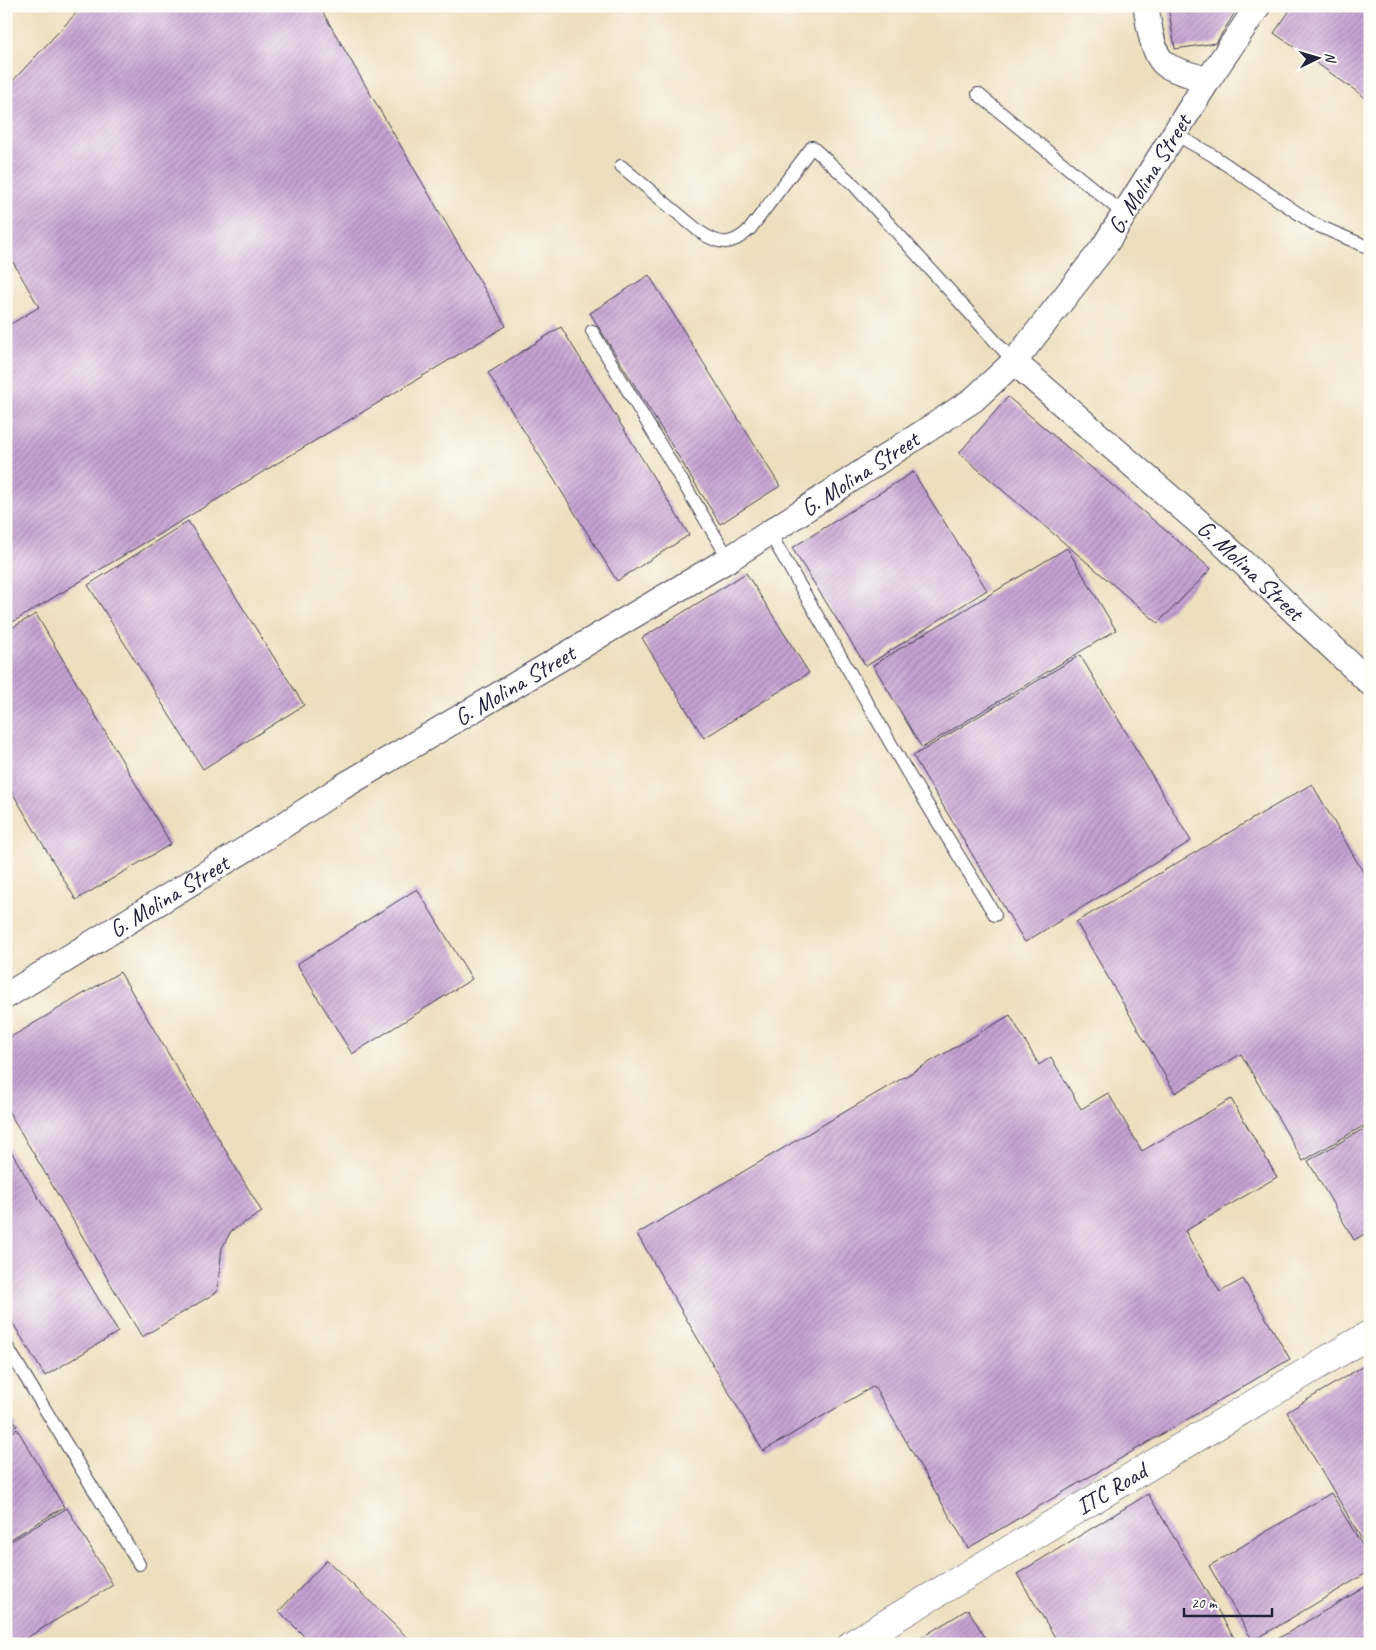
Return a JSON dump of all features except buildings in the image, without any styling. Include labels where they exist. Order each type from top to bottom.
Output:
[{"type":"street","points":[[1146,6],[1149,29],[1156,51],[1165,65],[1208,80]]},
{"type":"street","name":"G. Molina Street","points":[[6,996],[267,836],[342,787],[729,559],[973,400],[1014,362],[1103,248],[1208,80],[1258,6]]},
{"type":"street","name":"G. Molina Street","points":[[1014,362],[1217,538],[1370,683]]},
{"type":"street","name":"ITC Road","points":[[852,1644],[1370,1334]]},
{"type":"lane","points":[[978,94],[1124,214]]},
{"type":"lane","points":[[1175,134],[1212,155],[1314,224],[1370,248]]},
{"type":"lane","points":[[621,166],[700,232],[712,240],[728,243],[740,238],[750,229],[812,147],[854,184],[1014,362]]},
{"type":"lane","points":[[592,331],[729,559]]},
{"type":"lane","points":[[769,532],[906,770],[996,915]]},
{"type":"lane","points":[[6,1345],[139,1564]]}]
